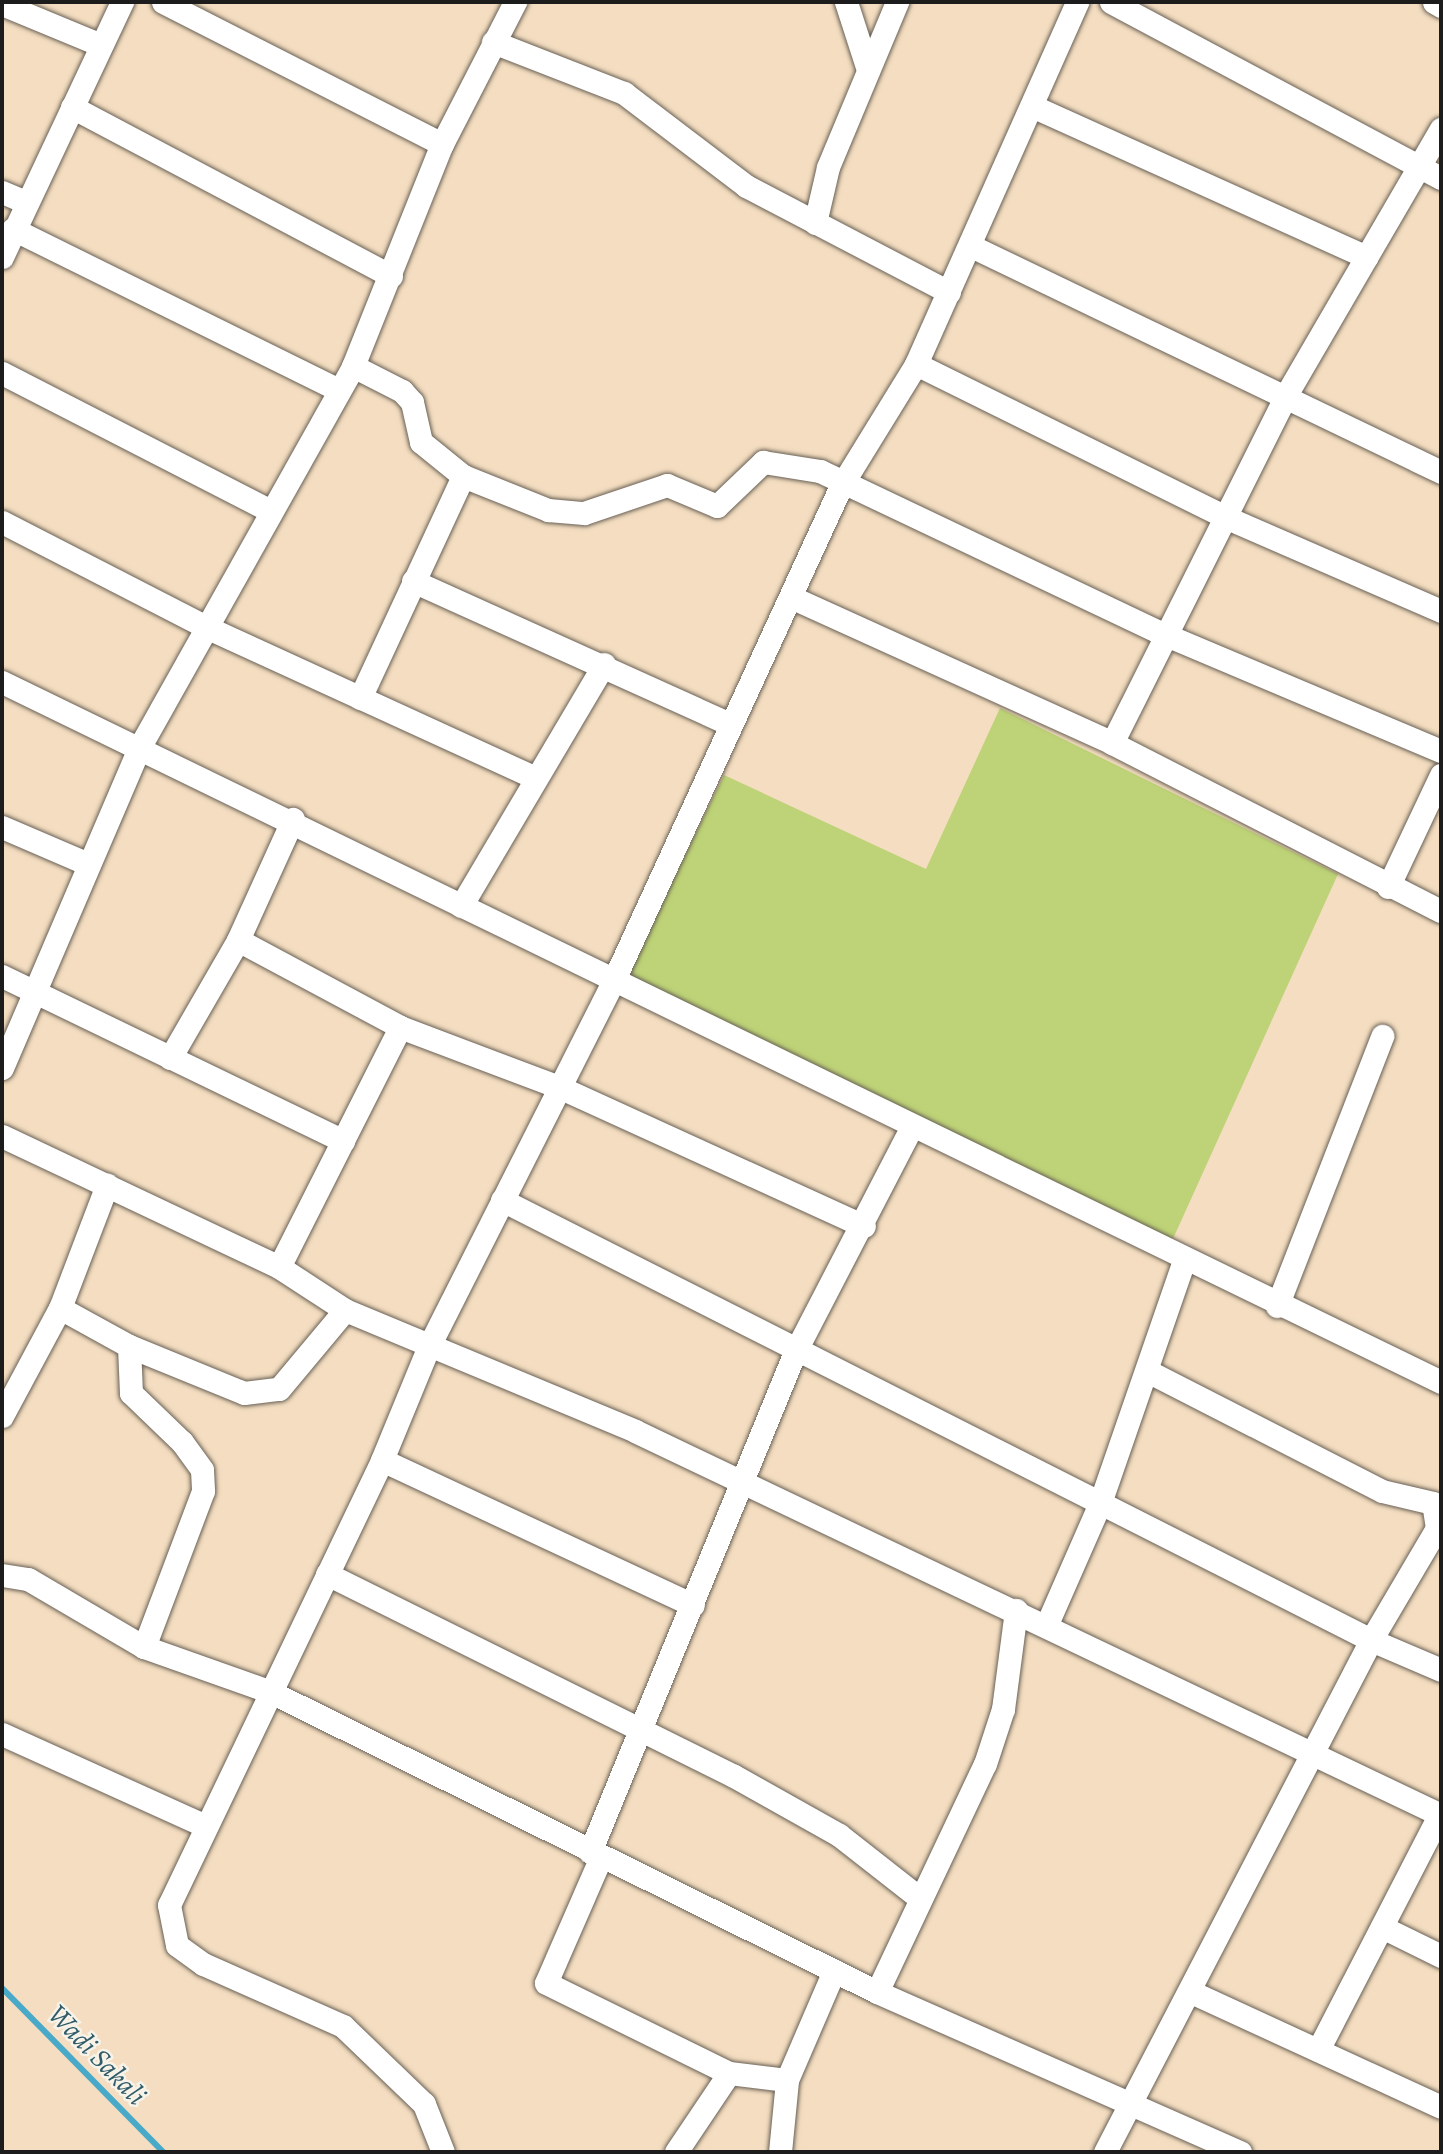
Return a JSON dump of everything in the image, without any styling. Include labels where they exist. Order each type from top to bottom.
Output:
[{"type":"street","points":[[2,257],[122,2]]},
{"type":"street","points":[[163,2],[442,144]]},
{"type":"street","points":[[2,1068],[139,748],[353,366],[442,144],[515,2]]},
{"type":"street","points":[[846,2],[868,70]]},
{"type":"street","points":[[815,223],[828,167],[897,2]]},
{"type":"street","points":[[443,2152],[424,2104],[343,2026],[203,1964],[177,1945],[169,1905],[382,1460],[429,1346],[612,984],[727,723],[793,598],[841,485],[916,364],[971,246],[1077,2]]},
{"type":"street","points":[[1111,2],[1441,178]]},
{"type":"street","points":[[1434,2],[1441,6]]},
{"type":"street","points":[[2,4],[101,45]]},
{"type":"street","points":[[493,42],[624,93],[746,186],[950,292]]},
{"type":"street","points":[[1032,106],[1366,257]]},
{"type":"street","points":[[72,107],[391,276]]},
{"type":"street","points":[[1112,743],[1286,395],[1366,257],[1416,163],[1441,129]]},
{"type":"street","points":[[2,192],[26,202]]},
{"type":"street","points":[[13,229],[339,390]]},
{"type":"street","points":[[971,246],[1286,395],[1441,472]]},
{"type":"street","points":[[916,364],[1225,517],[1441,611]]},
{"type":"street","points":[[353,366],[402,391],[412,402],[421,442],[463,477],[565,513],[601,509],[667,485],[717,506],[763,462],[774,460],[820,471],[841,485],[1166,635],[1441,751]]},
{"type":"street","points":[[2,373],[270,511]]},
{"type":"street","points":[[360,698],[463,477]]},
{"type":"street","points":[[2,522],[206,627],[533,776]]},
{"type":"street","points":[[413,581],[604,664],[727,723]]},
{"type":"street","points":[[793,598],[1112,743],[1388,887],[1441,911]]},
{"type":"street","points":[[461,906],[533,776],[604,664]]},
{"type":"street","points":[[2,681],[293,819],[612,984],[1277,1306],[1441,1382]]},
{"type":"street","points":[[1388,887],[1441,775]]},
{"type":"street","points":[[170,1058],[238,940],[293,819]]},
{"type":"street","points":[[2,827],[88,863]]},
{"type":"street","points":[[238,940],[400,1027],[559,1087],[864,1226]]},
{"type":"street","points":[[2,976],[343,1141]]},
{"type":"street","points":[[279,1268],[400,1027]]},
{"type":"street","points":[[1277,1306],[1382,1037]]},
{"type":"street","points":[[787,2080],[729,2073],[546,1983],[795,1352],[864,1226],[911,1128]]},
{"type":"street","points":[[2,1136],[279,1268],[345,1310],[635,1431],[741,1484],[1047,1624],[1441,1814],[1318,2050]]},
{"type":"street","points":[[2,1416],[61,1308],[107,1185]]},
{"type":"street","points":[[502,1200],[795,1352],[1371,1640],[1441,1670]]},
{"type":"street","points":[[1047,1624],[1100,1503],[1184,1261]]},
{"type":"street","points":[[61,1308],[129,1346],[244,1393],[267,1393],[279,1389],[345,1310]]},
{"type":"street","points":[[129,1346],[131,1393],[182,1442],[202,1470],[203,1491],[173,1558],[144,1647]]},
{"type":"street","points":[[1105,2152],[1371,1640],[1437,1528],[1433,1503],[1382,1492],[1148,1371]]},
{"type":"street","points":[[382,1460],[693,1605]]},
{"type":"street","points":[[327,1574],[839,1835],[918,1898]]},
{"type":"street","points":[[2,1575],[28,1579],[144,1647],[271,1692],[595,1855],[877,1992],[1130,2101],[1240,2152]]},
{"type":"street","points":[[877,1992],[918,1898],[985,1764],[1003,1709],[1016,1610]]},
{"type":"street","points":[[2,1734],[206,1826]]},
{"type":"street","points":[[1382,1927],[1441,1956]]},
{"type":"street","points":[[780,2152],[787,2080],[834,1971]]},
{"type":"street","points":[[1189,1991],[1441,2107]]},
{"type":"street","points":[[676,2152],[729,2073]]},
{"type":"green space","points":[[1000,708],[1338,874],[1172,1241],[625,979],[724,775],[926,869]]},
{"type":"waterway","name":"Wadi Sakali","points":[[2,1988],[163,2152]]}]
